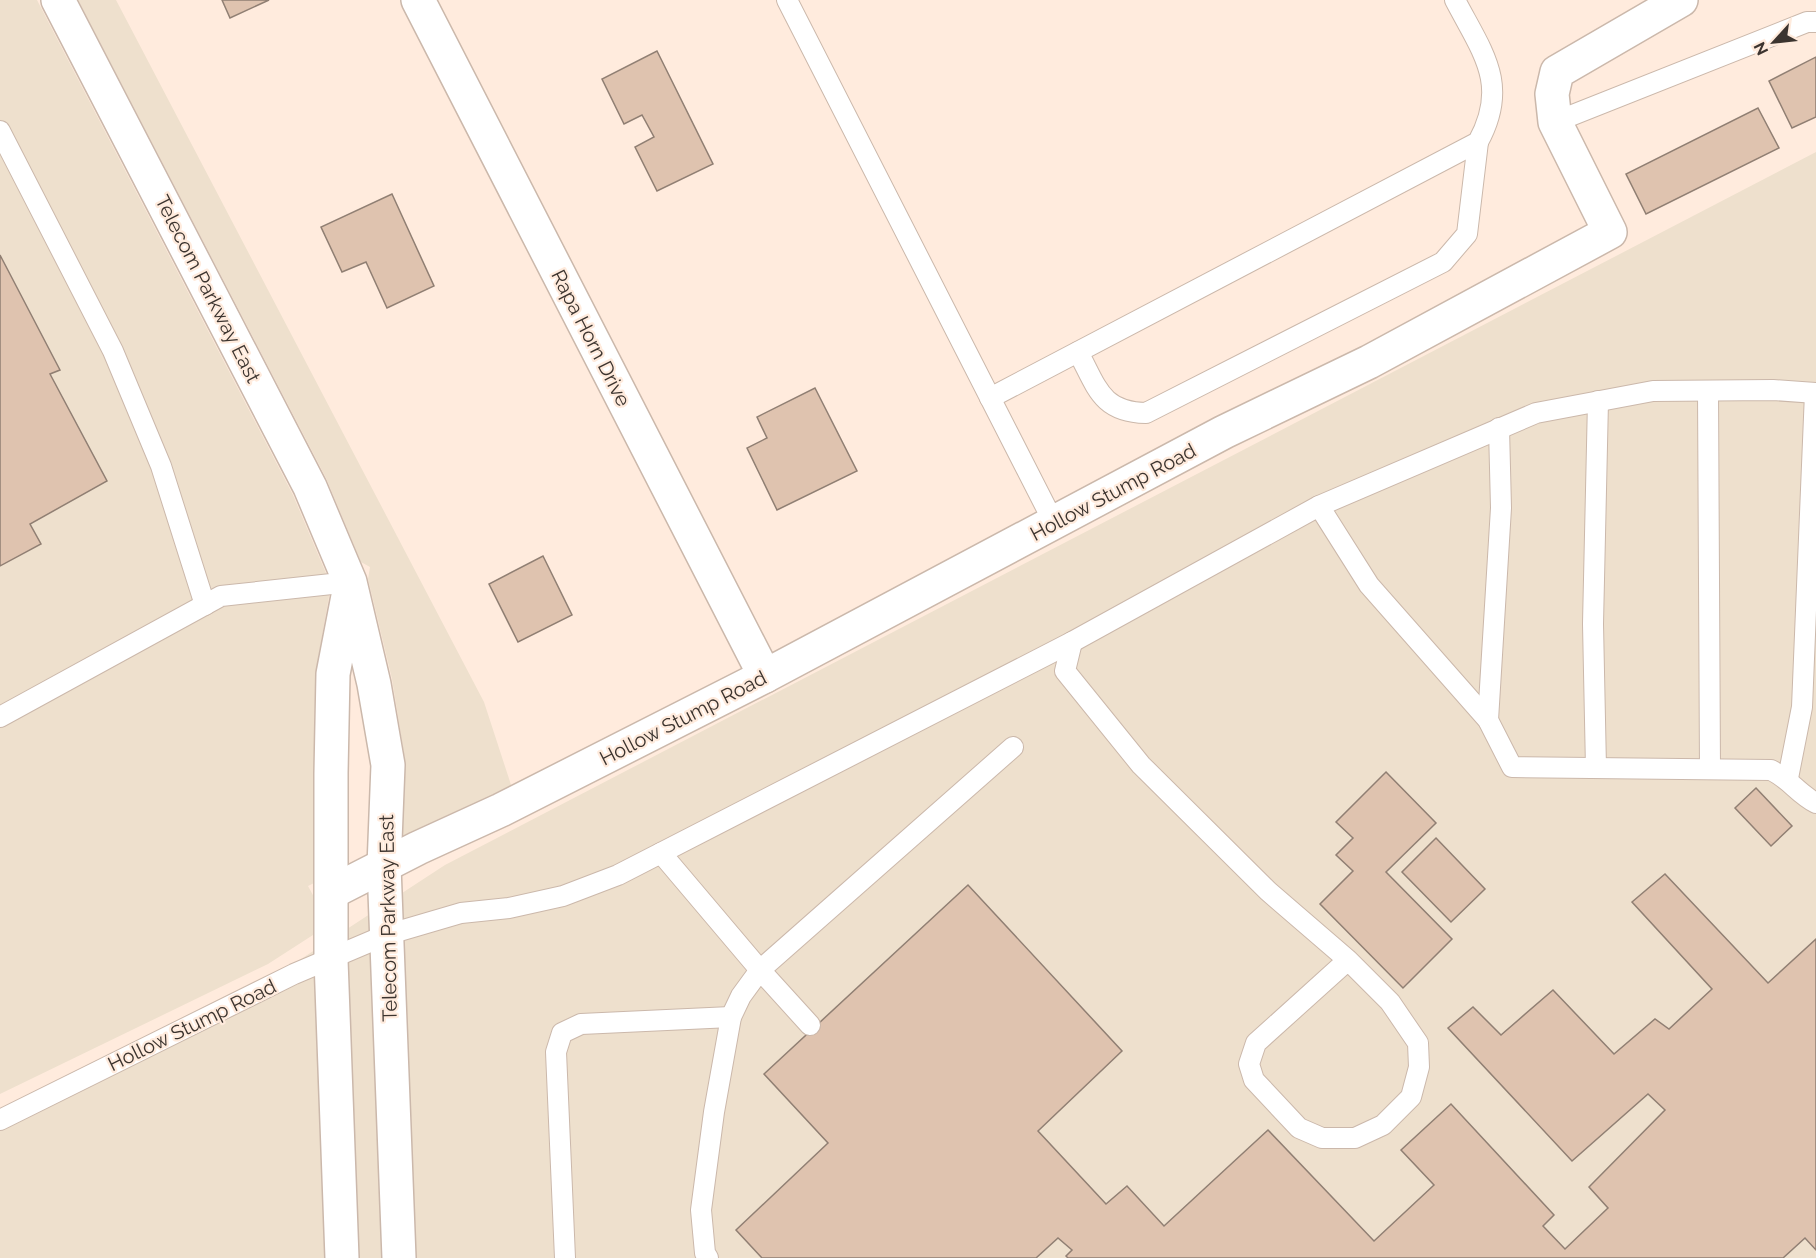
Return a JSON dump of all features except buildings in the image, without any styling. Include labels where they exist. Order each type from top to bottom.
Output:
[{"type":"street","name":"Telecom Parkway East","points":[[58,0],[310,487],[350,582],[374,684],[388,765],[384,866],[399,1258]]},
{"type":"street","name":"Rapa Horn Drive","points":[[418,0],[765,676]]},
{"type":"street","name":"Hollow Stump Road","points":[[332,892],[512,805],[765,676],[1224,432],[1370,362],[1610,232],[1555,122],[1552,94],[1557,72],[1681,0]]},
{"type":"street","points":[[342,1258],[331,960],[333,674],[350,582]]},
{"type":"lane","points":[[788,0],[1054,523]]},
{"type":"lane","points":[[1078,352],[1102,398],[1125,412],[1146,412],[1443,262],[1467,234],[1478,142],[1490,120],[1493,90],[1490,68],[1455,0]]},
{"type":"lane","points":[[1555,122],[1796,26],[1816,22]]},
{"type":"lane","points":[[0,131],[113,351],[160,466],[205,605]]},
{"type":"lane","points":[[990,398],[1478,142]]},
{"type":"lane","name":"Hollow Stump Road","points":[[0,1120],[294,974],[386,935],[461,913],[509,908],[563,896],[618,875],[1072,642],[1319,506],[1536,412],[1653,391],[1815,393]]},
{"type":"lane","points":[[1708,391],[1710,769]]},
{"type":"lane","points":[[1788,778],[1810,651],[1815,393]]},
{"type":"lane","points":[[1596,768],[1593,624],[1599,401]]},
{"type":"lane","points":[[1488,720],[1501,508],[1499,428]]},
{"type":"lane","points":[[1319,506],[1369,585],[1488,720],[1512,767],[1771,770],[1788,778],[1803,796],[1816,803]]},
{"type":"lane","points":[[0,717],[221,596],[350,582]]},
{"type":"lane","points":[[1072,642],[1065,671],[1141,765],[1268,891],[1348,960],[1390,1002],[1418,1043],[1419,1067],[1411,1097],[1383,1125],[1355,1138],[1322,1138],[1299,1128],[1254,1080],[1249,1064],[1256,1043],[1348,960]]},
{"type":"lane","points":[[708,1258],[705,1253],[701,1210],[714,1112],[731,1017],[741,996],[760,970],[1013,747]]},
{"type":"lane","points":[[661,853],[810,1025]]},
{"type":"lane","points":[[565,1258],[556,1052],[562,1033],[581,1024],[731,1017]]},
{"type":"shaded area","points":[[0,0],[37,0],[293,495],[331,585],[315,676],[314,883],[308,886],[314,897],[313,935],[268,964],[0,1094]]},
{"type":"shaded area","points":[[78,0],[116,0],[484,702],[513,791],[441,852],[427,825],[402,838],[405,760],[392,679],[368,579],[370,567],[361,562],[326,478]]},
{"type":"shaded area","points":[[1816,152],[1816,1258],[0,1258],[0,1110],[275,976],[445,865]]}]
